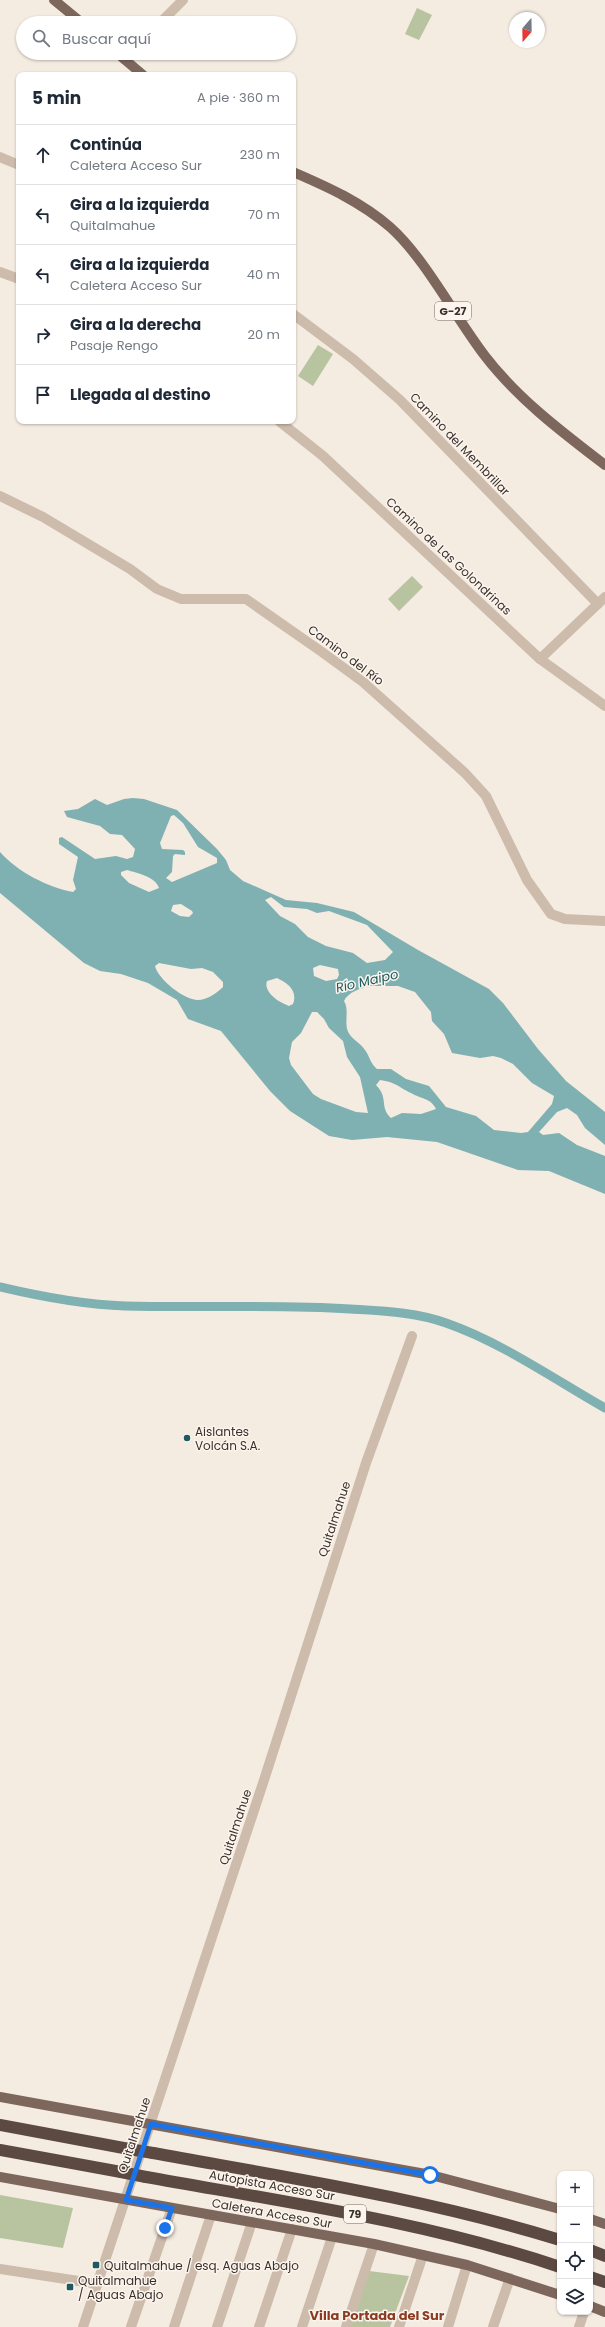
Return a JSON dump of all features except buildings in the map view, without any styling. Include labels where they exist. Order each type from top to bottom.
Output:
[{"type":"highway","name":"Autopista Acceso Sur","points":[[0,2125],[401,2199],[477,2217],[557,2239]]},
{"type":"highway","name":"Autopista Acceso Sur","points":[[0,2150],[418,2227],[492,2246],[557,2265]]},
{"type":"highway","points":[[593,2251],[605,2256]]},
{"type":"highway","points":[[593,2277],[605,2282]]},
{"type":"main road","points":[[54,0],[73,16]]},
{"type":"main road","points":[[129,60],[140,72]]},
{"type":"main road","name":"G-27","points":[[296,173],[344,195],[365,207],[391,228],[423,266],[485,356],[509,384],[534,408],[605,465]]},
{"type":"main road","points":[[0,2097],[430,2175],[557,2209]]},
{"type":"main road","name":"Caletera Acceso Sur","points":[[0,2177],[374,2244],[467,2266],[510,2278],[557,2294]]},
{"type":"main road","points":[[593,2220],[605,2224]]},
{"type":"main road","points":[[593,2307],[605,2312]]},
{"type":"street","points":[[167,16],[183,0]]},
{"type":"street","points":[[0,157],[16,164]]},
{"type":"street","points":[[0,272],[16,278]]},
{"type":"street","name":"Camino del Membrillar","points":[[296,316],[353,359],[400,400],[601,600]]},
{"type":"street","name":"Camino de Las Golondrinas","points":[[283,424],[323,456],[540,659],[605,706]]},
{"type":"street","name":"Camino del Río","points":[[0,496],[49,521],[130,569],[157,589],[181,599],[246,599],[316,647],[363,682],[465,773],[486,796],[527,880],[551,914],[565,919],[605,921]]},
{"type":"street","points":[[540,659],[601,600]]},
{"type":"street","name":"Quitalmahue","points":[[83,2327],[151,2124],[366,1462],[412,1336]]},
{"type":"street","points":[[131,2327],[172,2208]]},
{"type":"street","points":[[174,2327],[211,2215]]},
{"type":"street","points":[[217,2327],[252,2222]]},
{"type":"street","points":[[259,2327],[292,2230]]},
{"type":"street","points":[[302,2327],[332,2237]]},
{"type":"street","points":[[346,2327],[374,2244]]},
{"type":"street","points":[[399,2327],[423,2255]]},
{"type":"street","points":[[448,2327],[467,2266]]},
{"type":"street","points":[[0,2269],[98,2284]]},
{"type":"street","points":[[493,2326],[510,2278]]},
{"type":"street","points":[[579,2327],[583,2315]]},
{"type":"green space","points":[[417,8],[432,15],[419,40],[405,34]]},
{"type":"green space","points":[[318,345],[333,354],[313,386],[298,376]]},
{"type":"green space","points":[[412,576],[423,587],[399,611],[388,599]]},
{"type":"green space","points":[[0,2195],[73,2208],[63,2248],[0,2238]]},
{"type":"green space","points":[[369,2271],[409,2276],[390,2327],[350,2327]]},
{"type":"water","name":"Río Maipo","points":[[95,799],[107,805],[124,799],[144,799],[177,810],[217,849],[226,860],[230,870],[243,881],[286,900],[317,903],[354,912],[418,950],[489,989],[503,1003],[538,1049],[566,1081],[605,1112],[605,1145],[585,1128],[577,1115],[567,1108],[557,1112],[539,1132],[543,1135],[559,1133],[577,1145],[605,1156],[605,1194],[549,1171],[518,1170],[437,1142],[387,1137],[352,1140],[329,1136],[290,1111],[270,1091],[221,1031],[188,1019],[177,1000],[148,983],[121,974],[100,971],[84,963],[0,893],[0,852],[15,866],[34,878],[63,890],[73,892],[76,889],[73,880],[78,857],[59,844],[59,838],[62,837],[95,859],[116,856],[127,859],[133,857],[135,849],[122,835],[110,834],[100,826],[67,817],[64,811],[78,809]],"holes":[[[174,815],[183,823],[198,847],[217,858],[217,863],[172,882],[166,878],[172,872],[173,856],[175,854],[185,855],[185,852],[183,850],[162,849],[160,843],[171,816]],[[127,870],[141,874],[154,881],[159,888],[149,892],[129,883],[121,875],[121,872]],[[271,897],[284,907],[307,909],[317,913],[329,911],[367,925],[393,952],[385,960],[367,963],[353,953],[326,946],[308,937],[295,924],[280,916],[265,900]],[[181,904],[193,913],[189,917],[180,916],[171,911],[173,905]],[[159,963],[191,969],[202,968],[213,972],[223,982],[223,987],[215,994],[201,1000],[192,999],[172,988],[157,971],[155,966]],[[320,965],[338,969],[339,975],[337,979],[326,981],[314,976],[313,968]],[[277,978],[285,982],[293,991],[293,1004],[289,1006],[281,1003],[267,990],[267,981]],[[370,986],[398,986],[415,992],[431,1012],[432,1021],[444,1034],[452,1053],[480,1058],[493,1056],[513,1064],[532,1083],[554,1096],[552,1104],[528,1132],[521,1133],[494,1130],[476,1116],[446,1107],[429,1086],[406,1079],[391,1069],[377,1069],[363,1047],[350,1035],[347,1029],[346,1007],[344,1001],[348,995]],[[312,1012],[317,1012],[324,1019],[329,1028],[343,1041],[347,1057],[360,1077],[368,1113],[356,1112],[321,1099],[313,1094],[291,1065],[289,1058],[292,1042],[301,1033]],[[380,1080],[393,1083],[429,1101],[436,1109],[421,1114],[402,1113],[391,1118],[385,1110],[382,1094],[376,1085]]]},
{"type":"waterway","points":[[0,1287],[62,1300],[94,1304],[125,1306],[266,1306],[322,1308],[387,1311],[423,1316],[446,1323],[487,1340],[605,1408]]},
{"type":"place","name":"Aislantes Volcán S.A.","points":[[187,1438]]},
{"type":"place","name":"Quitalmahue / esq. Aguas Abajo","points":[[96,2265]]},
{"type":"place","name":"Quitalmahue / Aguas Abajo","points":[[70,2287]]},
{"type":"district","name":"Villa Portada del Sur","points":[[377,2315]]},
{"type":"route","points":[[165,2228],[172,2208],[126,2200],[151,2124],[430,2175]]}]
